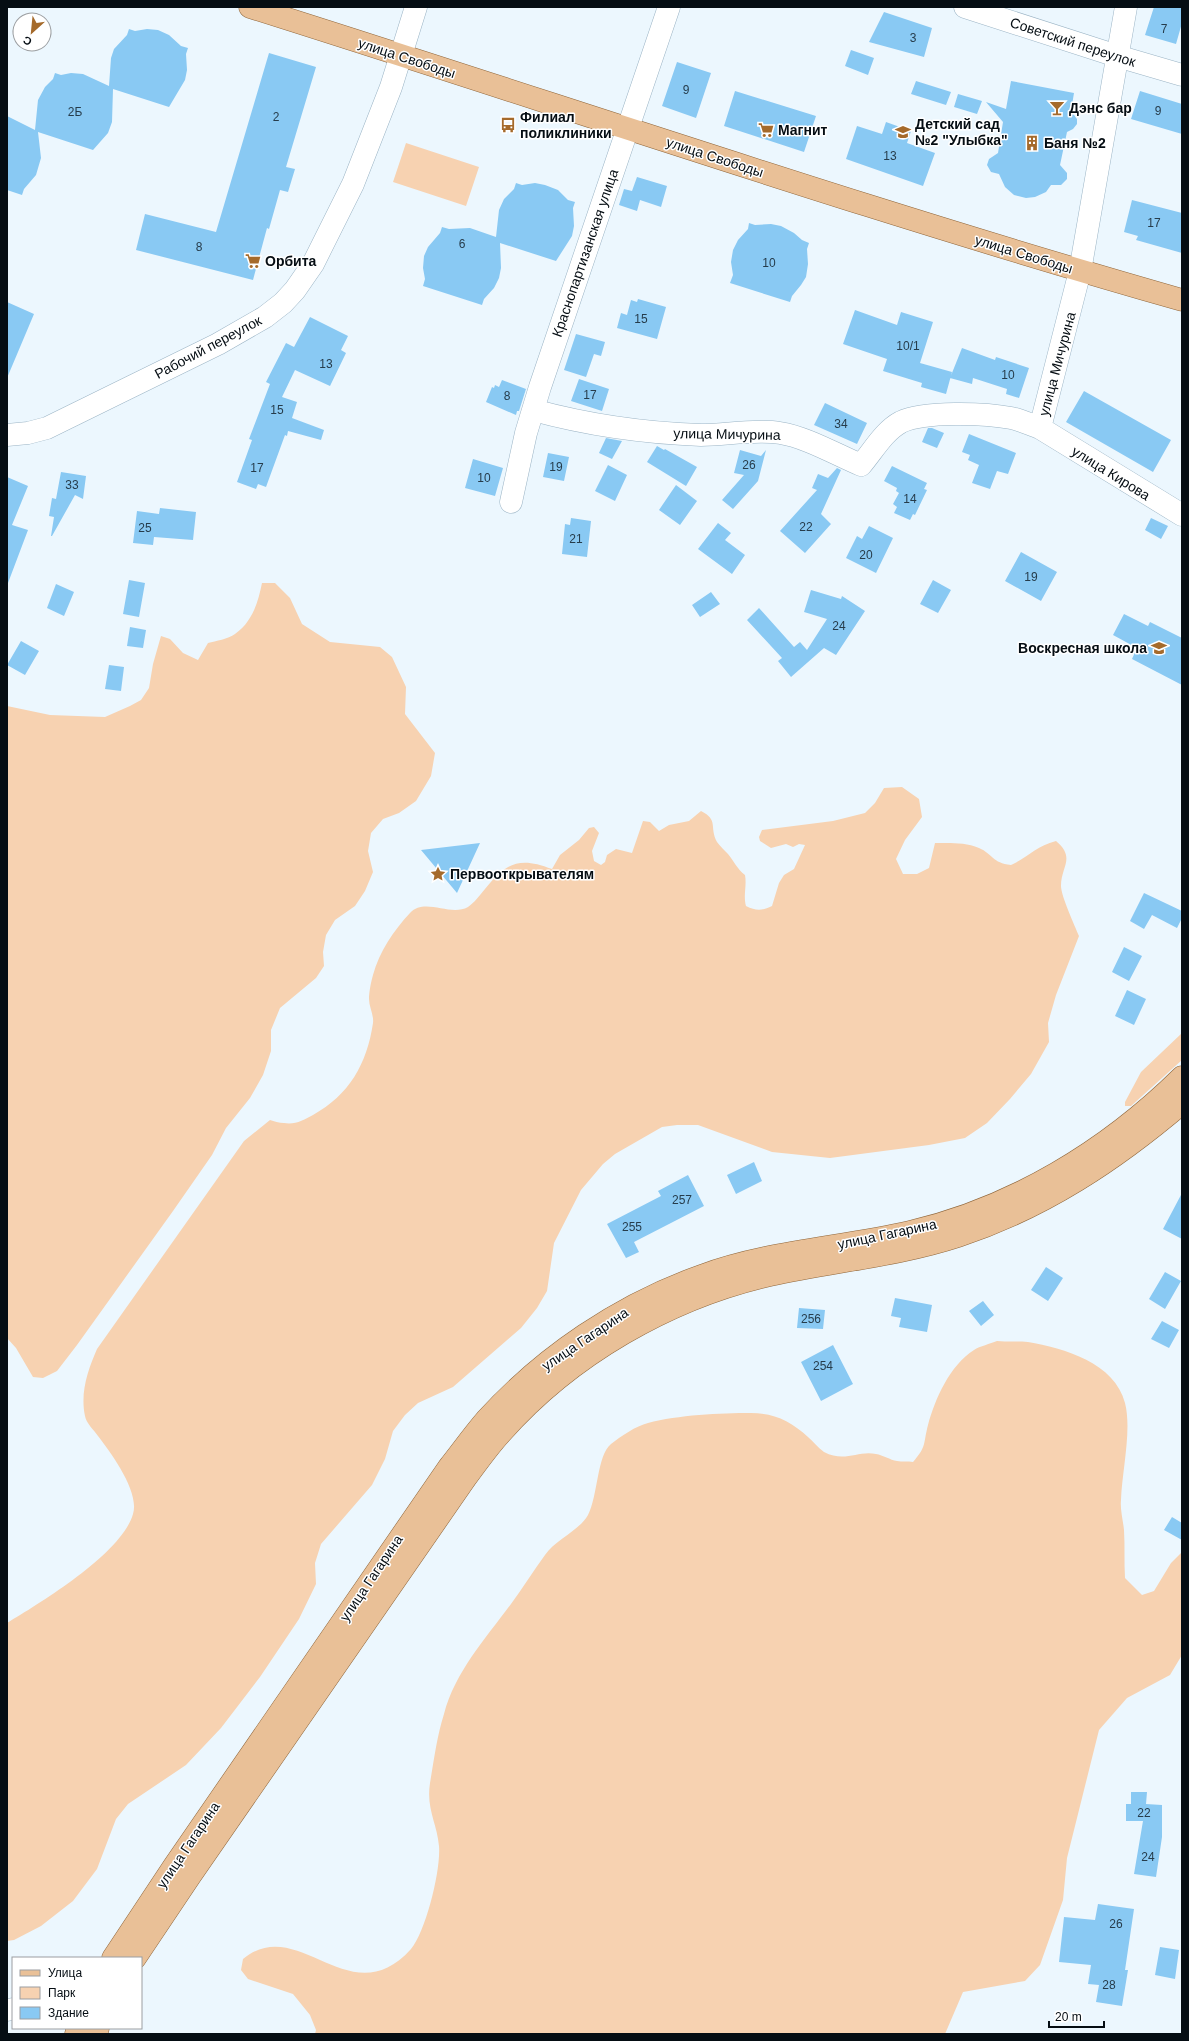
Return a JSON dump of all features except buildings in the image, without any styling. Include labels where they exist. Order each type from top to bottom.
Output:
[{"type":"main road","name":"улица Свободы","points":[[250,7],[627,129],[1080,271],[1182,300]]},
{"type":"main road","name":"улица Гагарина","points":[[114,1957],[174,1866],[449,1467],[486,1421],[516,1390],[552,1358],[604,1323],[642,1301],[701,1275],[759,1258],[910,1232],[951,1220],[1018,1194],[1093,1150],[1133,1121],[1182,1077]]},
{"type":"main road","name":"улица Гагарина","points":[[136,1957],[185,1883],[465,1479],[500,1433],[530,1403],[567,1372],[653,1318],[680,1304],[710,1292],[770,1275],[914,1248],[957,1236],[1027,1209],[1081,1179],[1143,1135],[1182,1103]]},
{"type":"street","name":"Рабочий переулок","points":[[7,435],[28,433],[65,420],[218,344],[265,316],[283,303],[295,290],[308,271],[335,221],[373,135],[401,56],[416,7]]},
{"type":"street","name":"Краснопартизанская улица","points":[[510,502],[533,410],[669,7]]},
{"type":"street","name":"Советский переулок","points":[[965,7],[1117,56],[1182,75]]},
{"type":"street","name":"улица Мичурина","points":[[533,410],[566,418],[643,431],[702,435],[780,433],[803,440],[861,465],[886,433],[901,422],[915,418],[939,415],[971,414],[1012,418],[1040,428],[1080,271],[1126,7]]},
{"type":"street","name":"улица Кирова","points":[[1040,428],[1182,515]]},
{"type":"green space","points":[[406,143],[479,167],[466,206],[393,182]]},
{"type":"green space","points":[[262,583],[275,583],[290,598],[302,624],[330,642],[380,647],[392,657],[406,687],[405,714],[435,753],[431,776],[416,801],[399,813],[383,819],[371,833],[368,851],[373,872],[365,891],[355,906],[335,920],[326,935],[323,952],[324,966],[316,978],[280,1008],[271,1030],[271,1051],[263,1075],[250,1098],[226,1128],[212,1155],[173,1211],[57,1371],[43,1378],[33,1377],[16,1348],[7,1338],[7,706],[50,715],[105,717],[130,706],[141,700],[149,688],[153,664],[161,636],[170,639],[183,653],[198,660],[208,643],[232,636],[246,624],[256,605]]},
{"type":"green space","points":[[902,787],[919,799],[922,817],[905,840],[896,859],[903,874],[917,874],[929,868],[935,843],[957,843],[974,846],[984,850],[996,860],[1011,865],[1043,846],[1056,841],[1065,852],[1066,862],[1061,886],[1066,904],[1079,936],[1056,995],[1048,1023],[1049,1042],[1031,1074],[987,1123],[965,1138],[929,1145],[830,1158],[772,1152],[698,1125],[677,1125],[662,1127],[615,1154],[603,1164],[581,1190],[554,1243],[547,1291],[537,1308],[521,1328],[453,1387],[418,1403],[405,1415],[393,1431],[385,1459],[372,1485],[321,1544],[315,1563],[316,1584],[299,1619],[260,1677],[221,1728],[186,1765],[128,1804],[116,1819],[97,1869],[73,1901],[41,1926],[14,1940],[7,1941],[7,1623],[59,1590],[98,1560],[114,1545],[126,1529],[133,1514],[134,1505],[132,1495],[123,1473],[104,1443],[88,1424],[85,1416],[84,1390],[88,1373],[97,1349],[244,1141],[270,1120],[280,1123],[296,1123],[313,1115],[337,1098],[354,1077],[366,1052],[373,1023],[369,999],[373,975],[383,950],[398,927],[410,913],[423,907],[453,910],[468,907],[500,873],[514,864],[531,863],[552,869],[560,855],[579,840],[589,828],[594,827],[599,833],[592,851],[594,861],[601,865],[605,862],[607,855],[616,849],[632,853],[643,821],[650,822],[659,831],[669,825],[689,821],[701,811],[707,814],[712,821],[717,842],[745,875],[746,906],[756,910],[765,909],[772,906],[779,883],[784,875],[794,869],[805,845],[799,844],[793,847],[786,844],[771,848],[760,841],[759,837],[762,830],[833,821],[865,813],[875,803],[884,788]]},
{"type":"green space","points":[[1182,1033],[1182,1060],[1131,1106],[1125,1106],[1125,1102],[1141,1072]]},
{"type":"green space","points":[[997,1341],[1028,1342],[1057,1348],[1086,1360],[1111,1377],[1119,1389],[1125,1403],[1127,1414],[1127,1438],[1121,1503],[1124,1530],[1125,1578],[1142,1595],[1154,1591],[1171,1563],[1182,1552],[1182,1655],[1170,1675],[1127,1698],[1099,1730],[1067,1858],[1063,1900],[1040,1965],[1025,1981],[963,1992],[945,2034],[315,2034],[316,2030],[310,2015],[293,1994],[248,1979],[241,1970],[243,1959],[264,1948],[284,1948],[305,1954],[346,1970],[367,1973],[389,1967],[411,1949],[417,1940],[427,1915],[438,1870],[439,1846],[429,1801],[429,1792],[438,1739],[449,1699],[463,1670],[472,1656],[545,1555],[555,1544],[579,1526],[588,1515],[594,1497],[600,1466],[606,1449],[611,1444],[639,1426],[660,1420],[713,1414],[759,1413],[775,1416],[789,1422],[802,1431],[824,1452],[832,1455],[845,1456],[869,1453],[892,1460],[913,1462],[923,1448],[928,1425],[935,1404],[951,1373],[965,1356],[979,1347]]},
{"type":"place","name":"Дэнс бар","points":[[1057,108]]},
{"type":"place","name":"Филиал поликлиники","points":[[508,125]]},
{"type":"place","name":"Магнит","points":[[766,130]]},
{"type":"place","name":"Детский сад №2 \"Улыбка\"","points":[[903,132]]},
{"type":"place","name":"Баня №2","points":[[1032,143]]},
{"type":"place","name":"Орбита","points":[[253,261]]},
{"type":"place","name":"Воскресная школа","points":[[1159,648]]},
{"type":"place","name":"Первооткрывателям","points":[[438,874]]}]
